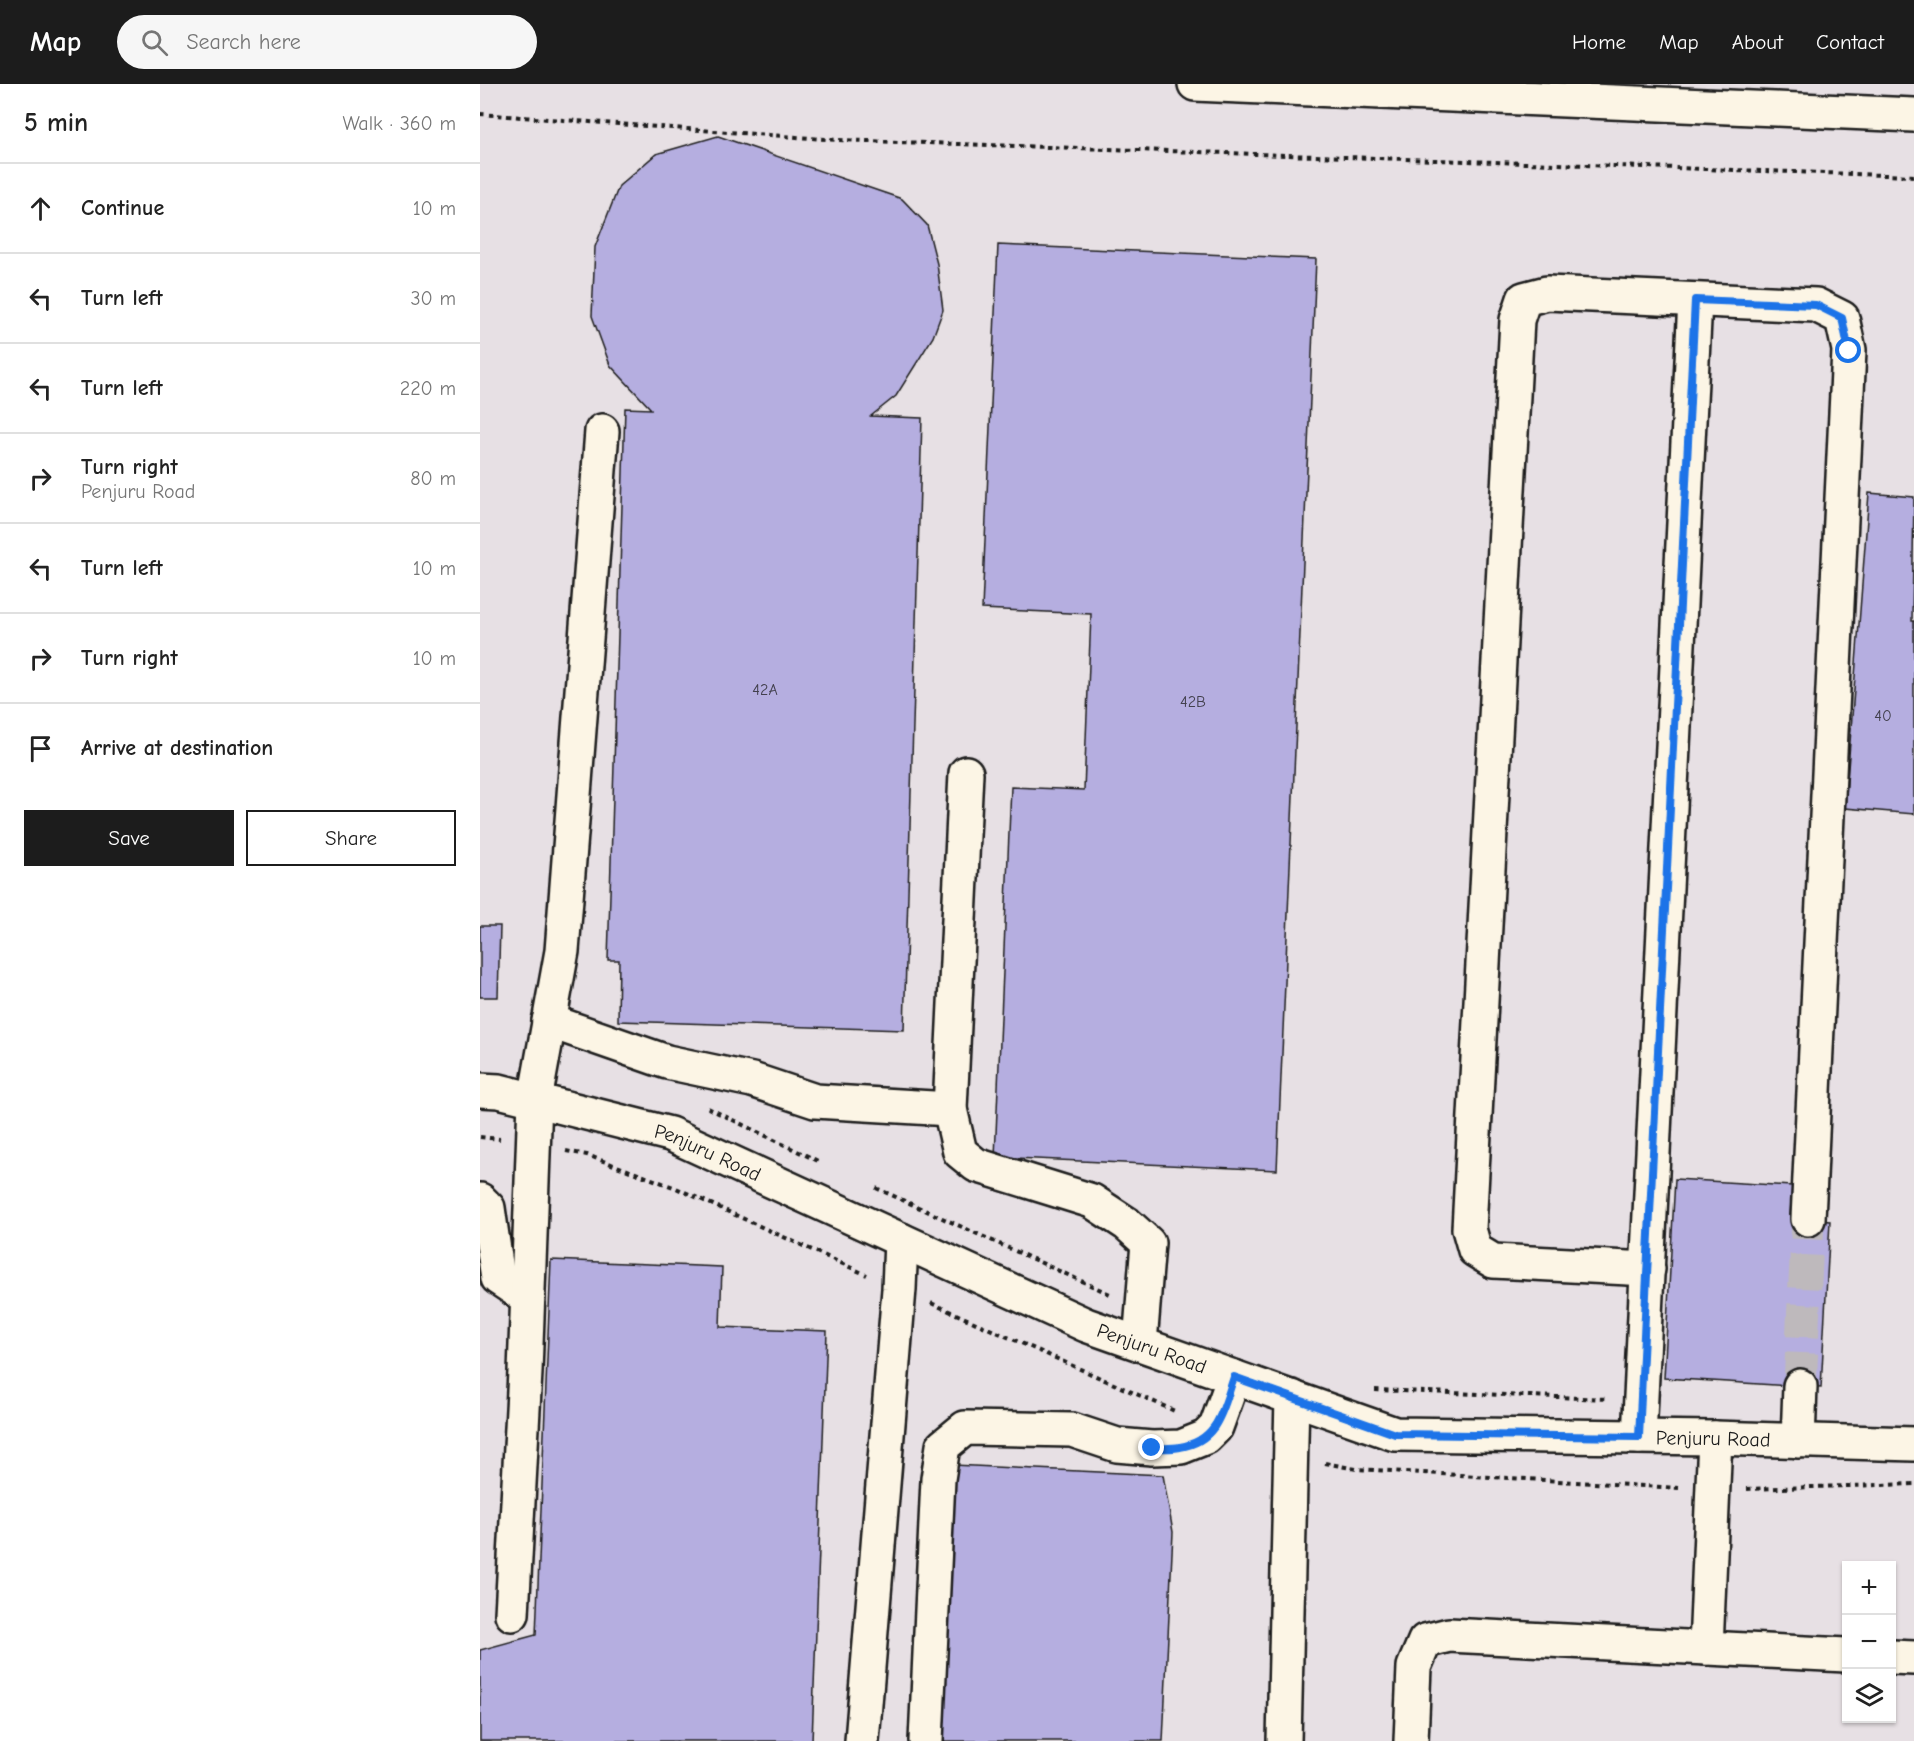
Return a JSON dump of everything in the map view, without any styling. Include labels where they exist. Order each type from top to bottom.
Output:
[{"type":"street","points":[[1196,84],[1914,115]]},
{"type":"street","points":[[1648,1269],[1493,1261],[1475,1250],[1469,1229],[1517,320],[1524,299],[1547,293],[1816,305],[1842,318],[1849,351],[1808,1219]]},
{"type":"street","points":[[1639,1437],[1695,300]]},
{"type":"street","points":[[512,1614],[528,1298],[535,1100],[562,951],[602,431]]},
{"type":"street","points":[[966,773],[950,1109],[960,1152],[976,1165],[1092,1201],[1127,1224],[1148,1243],[1140,1343]]},
{"type":"street","points":[[549,1021],[666,1062],[752,1080],[815,1101],[950,1109]]},
{"type":"street","name":"Penjuru Road","points":[[489,1090],[670,1134],[1086,1324],[1395,1434],[1715,1438],[1914,1444]]},
{"type":"street","points":[[480,1200],[488,1208],[498,1278],[528,1298]]},
{"type":"street","points":[[862,1741],[901,1240]]},
{"type":"street","points":[[926,1741],[938,1479],[943,1446],[965,1428],[1072,1430],[1117,1445],[1152,1448],[1181,1447],[1206,1437],[1216,1427],[1234,1377]]},
{"type":"street","points":[[1798,1441],[1800,1386]]},
{"type":"street","points":[[1284,1741],[1292,1397]]},
{"type":"street","points":[[1706,1648],[1715,1438]]},
{"type":"street","points":[[1411,1741],[1414,1667],[1425,1641],[1449,1635],[1842,1655]]},
{"type":"street","points":[[1896,1657],[1914,1658]]},
{"type":"path","points":[[480,114],[838,140],[1914,176]]},
{"type":"path","points":[[701,1104],[825,1165]]},
{"type":"path","points":[[866,1184],[957,1223],[1143,1309]]},
{"type":"path","points":[[1367,1389],[1641,1401]]},
{"type":"building","points":[[718,136],[902,199],[927,225],[937,264],[943,310],[933,337],[896,396],[871,416],[922,418],[904,1030],[618,1021],[619,960],[608,960],[625,408],[651,409],[610,365],[592,316],[595,247],[619,186],[656,154]]},
{"type":"building","points":[[998,245],[1316,259],[1277,1170],[995,1157],[1011,787],[1084,790],[1091,614],[982,609]]},
{"type":"building","points":[[1869,493],[1914,497],[1912,621],[1914,621],[1914,814],[1845,808]]},
{"type":"building","points":[[480,926],[500,926],[498,997],[480,997]]},
{"type":"building","points":[[1675,1179],[1792,1186],[1790,1218],[1830,1221],[1821,1388],[1664,1378]]},
{"type":"building","points":[[551,1260],[722,1267],[720,1327],[827,1331],[812,1741],[480,1741],[480,1650],[536,1635]]},
{"type":"building","points":[[953,1465],[1163,1475],[1173,1532],[1163,1741],[940,1741]]},
{"type":"tunnel","points":[[1800,1386],[1808,1219]]},
{"type":"route","points":[[1152,1448],[1181,1447],[1206,1437],[1216,1427],[1234,1377],[1395,1434],[1639,1437],[1695,300],[1816,305],[1842,318],[1849,351]]}]
